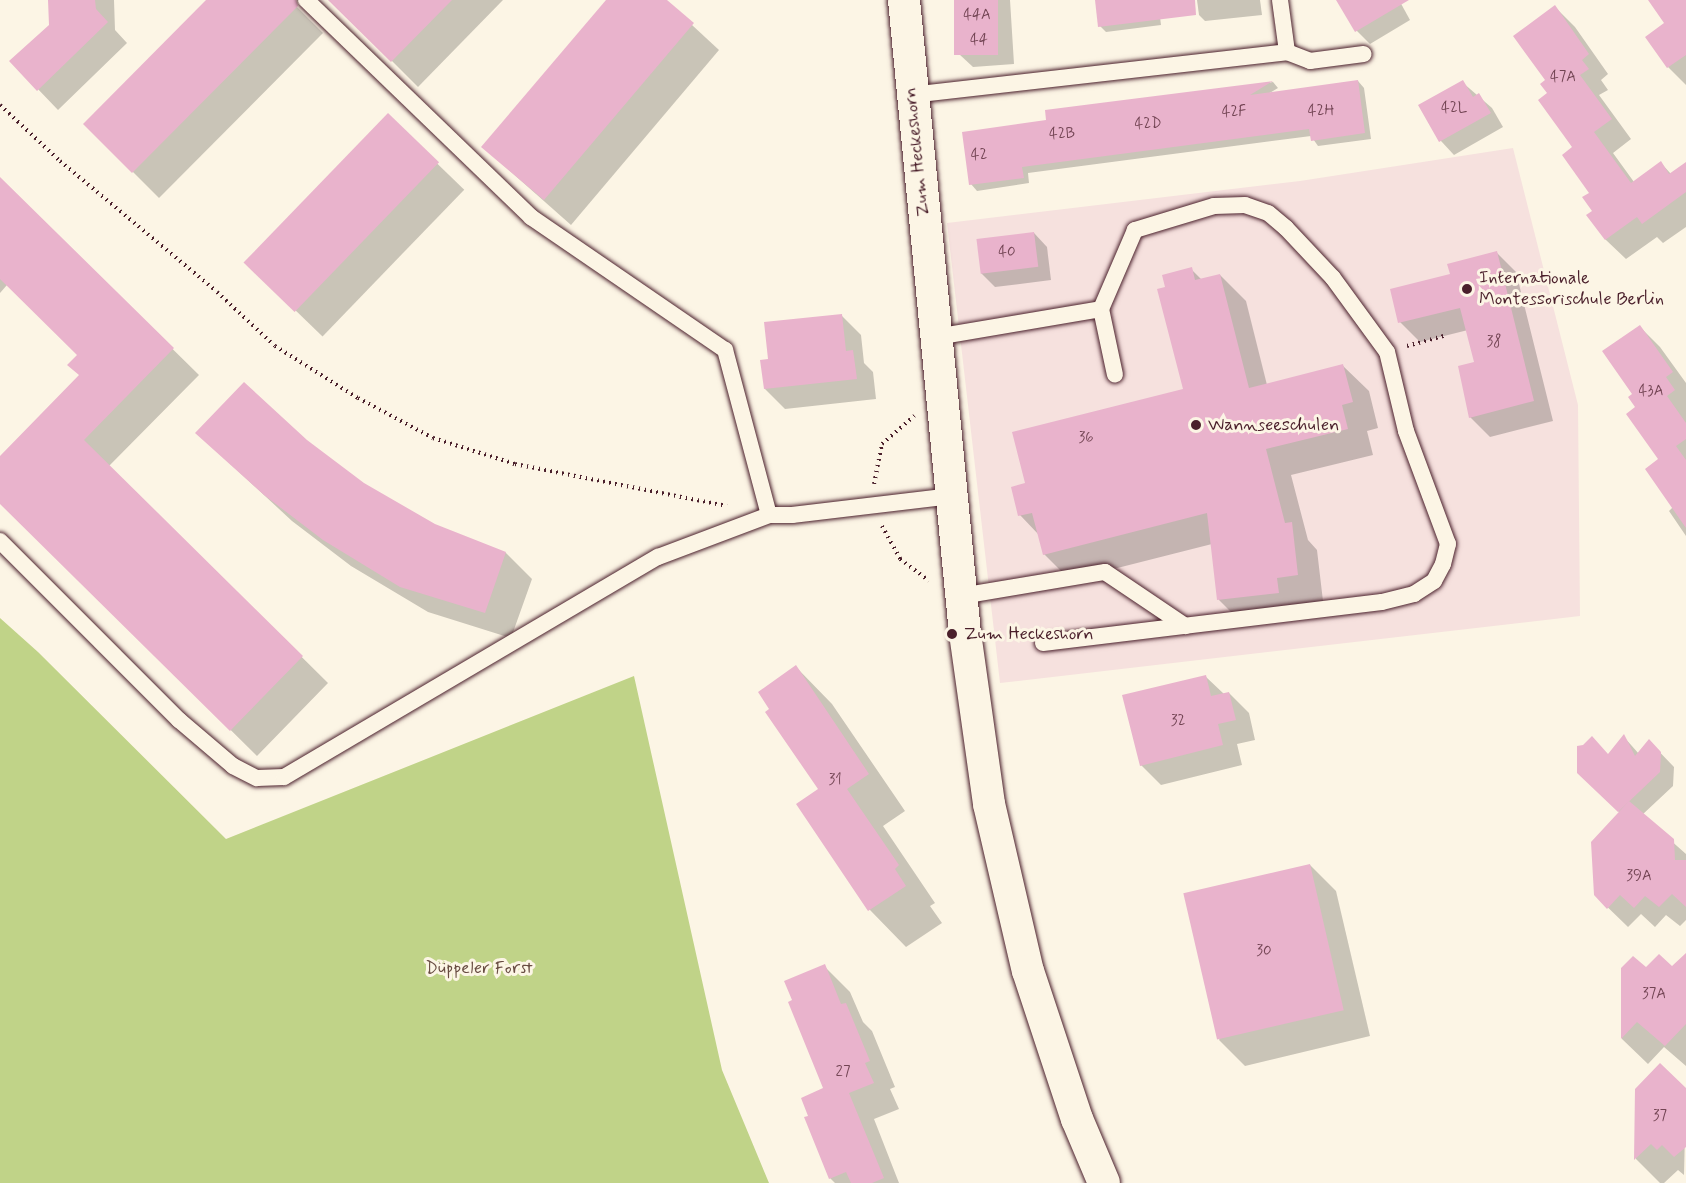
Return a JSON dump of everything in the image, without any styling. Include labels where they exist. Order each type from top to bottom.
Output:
[{"type":"street","name":"Zum Heckeshorn","points":[[904,0],[911,95],[961,600],[989,804],[1027,965],[1077,1119],[1104,1183]]},
{"type":"lane","points":[[306,0],[531,217],[725,350],[769,515]]},
{"type":"lane","points":[[1280,0],[1287,52]]},
{"type":"lane","points":[[911,95],[1287,52],[1310,61],[1364,54]]},
{"type":"lane","points":[[1043,643],[1382,602],[1414,594],[1434,581],[1443,564],[1448,544],[1406,430],[1387,352],[1333,278],[1286,228],[1268,213],[1245,205],[1214,206],[1135,230],[1101,309],[1115,375]]},
{"type":"lane","points":[[936,337],[1101,309]]},
{"type":"lane","points":[[0,541],[179,720],[232,766],[257,778],[284,777],[658,556],[769,515],[792,515],[952,496]]},
{"type":"lane","points":[[961,600],[1106,572],[1185,626]]},
{"type":"path","points":[[0,105],[60,161],[217,292],[275,346],[358,398],[433,438],[515,464],[769,515]]},
{"type":"path","points":[[1387,352],[1447,335]]},
{"type":"path","points":[[941,391],[882,444],[870,506],[900,559],[961,600]]},
{"type":"shaded area","name":"Wannseeschulen","points":[[1513,148],[1578,405],[1580,616],[1000,683],[947,223],[1300,181]]},
{"type":"green space","name":"Düppeler Forst","points":[[0,618],[38,652],[226,839],[634,676],[722,1070],[769,1183],[0,1183]]},
{"type":"building","points":[[48,0],[95,0],[96,9],[108,22],[37,91],[9,61],[49,25]]},
{"type":"building","points":[[206,0],[296,0],[298,6],[132,173],[83,124]]},
{"type":"building","points":[[328,0],[452,0],[391,62]]},
{"type":"building","points":[[606,0],[667,0],[694,23],[544,200],[481,147]]},
{"type":"building","points":[[954,0],[998,0],[998,55],[954,55]]},
{"type":"building","points":[[1095,0],[1195,0],[1196,15],[1098,27]]},
{"type":"building","points":[[1336,0],[1409,0],[1355,32]]},
{"type":"building","points":[[1648,0],[1686,0],[1686,55],[1667,68],[1645,37],[1664,23]]},
{"type":"building","points":[[1555,5],[1589,54],[1582,60],[1589,69],[1580,75],[1612,119],[1594,132],[1631,183],[1661,161],[1669,174],[1686,162],[1686,192],[1642,224],[1637,217],[1605,240],[1586,215],[1592,211],[1582,197],[1589,193],[1562,155],[1572,147],[1538,100],[1547,93],[1540,84],[1545,80],[1513,36]]},
{"type":"building","points":[[1358,80],[1365,133],[1311,141],[1309,129],[1022,167],[1024,178],[969,185],[962,132],[1046,120],[1045,110],[1273,81],[1250,95]]},
{"type":"building","points":[[1463,80],[1473,97],[1479,93],[1491,113],[1439,142],[1418,105]]},
{"type":"building","points":[[388,113],[439,162],[295,312],[244,263]]},
{"type":"building","points":[[0,177],[174,348],[84,440],[303,656],[230,731],[0,504],[0,456],[79,375],[67,365],[77,355],[0,279]]},
{"type":"building","points":[[1034,232],[1038,267],[981,274],[976,239]]},
{"type":"building","points":[[1497,251],[1534,401],[1469,418],[1458,366],[1474,362],[1460,308],[1398,323],[1390,289],[1450,274],[1447,264]]},
{"type":"building","points":[[1192,267],[1195,280],[1220,274],[1249,388],[1343,364],[1353,402],[1342,405],[1348,429],[1266,449],[1285,523],[1292,522],[1298,575],[1277,578],[1279,593],[1217,600],[1207,513],[1043,555],[1032,513],[1018,516],[1011,487],[1025,483],[1012,432],[1183,389],[1157,289],[1165,287],[1162,275]]},
{"type":"building","points":[[842,314],[846,351],[853,350],[857,379],[764,389],[760,360],[768,359],[764,322]]},
{"type":"building","points":[[1640,325],[1673,372],[1666,377],[1675,390],[1667,396],[1686,423],[1686,439],[1676,446],[1686,460],[1686,528],[1645,469],[1658,459],[1626,414],[1635,407],[1628,397],[1632,394],[1602,351]]},
{"type":"building","points":[[244,382],[307,440],[364,483],[435,524],[506,552],[485,613],[400,587],[323,540],[264,495],[195,433]]},
{"type":"building","points":[[796,665],[869,774],[847,789],[899,865],[895,869],[906,886],[868,911],[796,804],[818,789],[765,712],[769,709],[758,692]]},
{"type":"building","points":[[1206,675],[1211,696],[1229,692],[1236,720],[1218,724],[1223,745],[1140,766],[1122,695]]},
{"type":"building","points":[[1624,734],[1635,756],[1649,739],[1661,752],[1660,772],[1618,812],[1577,773],[1577,746],[1583,745],[1592,736],[1608,754]]},
{"type":"building","points":[[1629,801],[1674,839],[1675,860],[1686,860],[1686,907],[1672,894],[1659,907],[1645,896],[1634,908],[1620,895],[1607,909],[1594,895],[1591,842]]},
{"type":"building","points":[[1310,864],[1344,1010],[1217,1039],[1183,893]]},
{"type":"building","points":[[1686,953],[1686,1024],[1665,1046],[1637,1022],[1621,1039],[1621,968],[1633,956],[1646,967],[1659,954],[1672,966]]},
{"type":"building","points":[[825,964],[841,1004],[846,1003],[870,1061],[865,1063],[874,1083],[849,1093],[884,1178],[872,1183],[851,1183],[846,1172],[829,1179],[804,1117],[808,1116],[801,1098],[823,1088],[788,1002],[792,1000],[784,981]]},
{"type":"building","points":[[1660,1063],[1686,1088],[1686,1147],[1674,1157],[1662,1145],[1657,1150],[1651,1144],[1634,1160],[1635,1089]]},
{"type":"place","name":"Internationale Montessorischule Berlin","points":[[1467,289]]},
{"type":"place","name":"Wannseeschulen","points":[[1196,425]]},
{"type":"place","name":"Zum Heckeshorn","points":[[952,634]]}]
